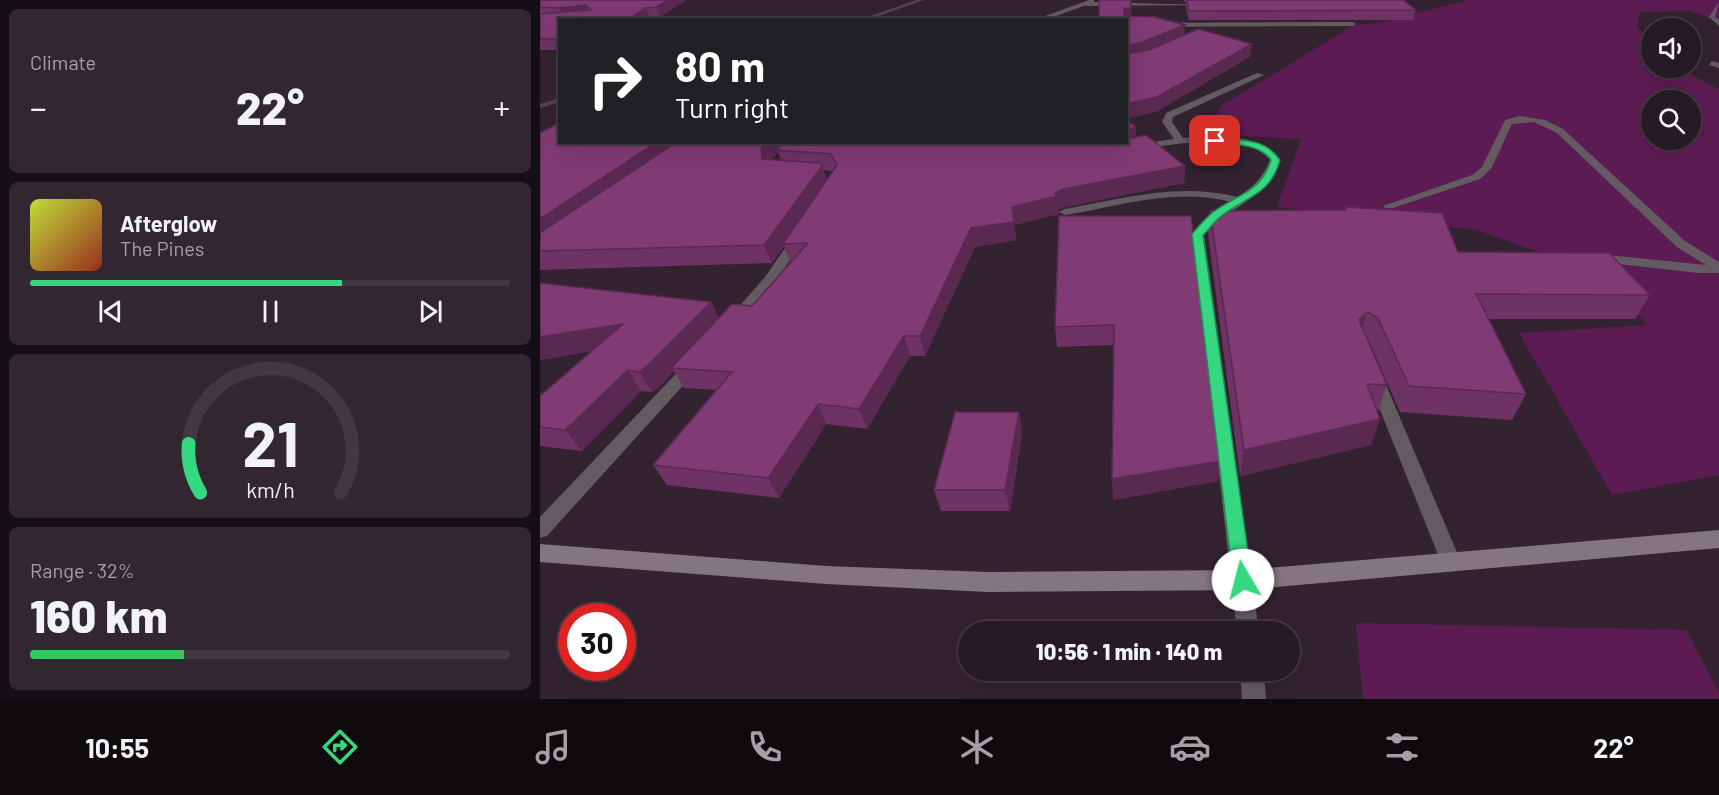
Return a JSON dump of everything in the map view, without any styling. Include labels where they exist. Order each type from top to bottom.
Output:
[{"type":"street","points":[[1043,18],[1095,0]]},
{"type":"street","points":[[1083,4],[1209,5]]},
{"type":"street","points":[[1719,4],[1712,17],[1719,24]]},
{"type":"street","points":[[1128,25],[1353,24]]},
{"type":"street","points":[[1204,34],[1224,25]]},
{"type":"street","points":[[1180,141],[1167,122],[1169,115],[1260,75]]},
{"type":"street","points":[[1389,206],[1476,177],[1486,169],[1508,122],[1518,119],[1535,120],[1560,131],[1681,244],[1719,268]]},
{"type":"street","points":[[1128,150],[1180,141],[1244,142],[1260,146],[1274,155],[1271,176],[1262,186],[1215,215],[1198,234],[1247,621]]},
{"type":"street","points":[[1065,212],[1189,192],[1211,193],[1239,201]]},
{"type":"street","points":[[727,328],[770,280],[808,222]]},
{"type":"street","points":[[1583,256],[1698,269],[1719,268]]},
{"type":"street","points":[[540,530],[702,355]]},
{"type":"street","points":[[1370,366],[1451,562]]},
{"type":"street","points":[[540,553],[826,575],[988,582],[1243,580],[1719,539]]},
{"type":"street","points":[[1253,681],[1254,699]]},
{"type":"shaded area","points":[[1469,0],[1719,0],[1719,22],[1691,11],[1640,12],[1637,27],[1641,31],[1641,78],[1699,78],[1719,89],[1719,475],[1612,495],[1519,333],[1648,325],[1598,273],[1477,230],[1277,207],[1301,139],[1225,135],[1198,121],[1216,120],[1221,106],[1354,25],[1379,23]]},
{"type":"shaded area","points":[[1356,623],[1686,630],[1719,693],[1719,699],[1363,699]]},
{"type":"building","points":[[540,0],[668,0],[656,7],[646,8],[630,18],[558,18],[558,39],[540,39],[540,14],[591,10],[586,5],[559,8],[540,7]]},
{"type":"building","points":[[1099,0],[1131,0],[1130,8],[1124,9],[1124,16],[1155,17],[1185,25],[1128,46],[1128,18],[1026,18],[1099,17]]},
{"type":"building","points":[[1187,0],[1403,0],[1416,10],[1189,11]]},
{"type":"building","points":[[1198,29],[1252,44],[1157,97],[1128,104],[1128,54],[1149,50]]},
{"type":"building","points":[[1128,121],[1136,127],[1128,129]]},
{"type":"building","points":[[558,123],[558,144],[654,144],[540,219],[540,133]]},
{"type":"building","points":[[1146,135],[1185,166],[1063,189],[1055,193],[1057,196],[1012,207],[1014,222],[971,228],[920,336],[904,336],[859,409],[818,404],[768,478],[653,465],[732,372],[671,368],[732,304],[752,306],[808,243],[783,244],[837,165],[831,154],[777,150],[782,144],[1128,144],[1128,139]]},
{"type":"building","points":[[674,144],[764,144],[761,148],[762,159],[821,163],[822,166],[764,245],[540,251],[540,233]]},
{"type":"building","points":[[1345,207],[1442,213],[1458,252],[1609,253],[1650,295],[1476,294],[1526,394],[1409,386],[1378,318],[1367,312],[1359,320],[1387,385],[1367,384],[1380,419],[1244,450],[1210,211],[1346,210]]},
{"type":"building","points":[[1059,216],[1191,216],[1221,461],[1112,479],[1114,325],[1055,327]]},
{"type":"building","points":[[540,283],[711,302],[647,366],[639,372],[628,370],[565,430],[540,427],[540,396],[623,324],[540,337]]},
{"type":"building","points":[[955,412],[1019,412],[1005,490],[934,490]]},
{"type":"waterway","points":[[866,18],[922,0]]},
{"type":"waterway","points":[[540,106],[558,101]]},
{"type":"route","points":[[1215,141],[1244,142],[1260,146],[1269,150],[1275,160],[1271,176],[1262,186],[1215,215],[1198,234],[1243,580]]}]
